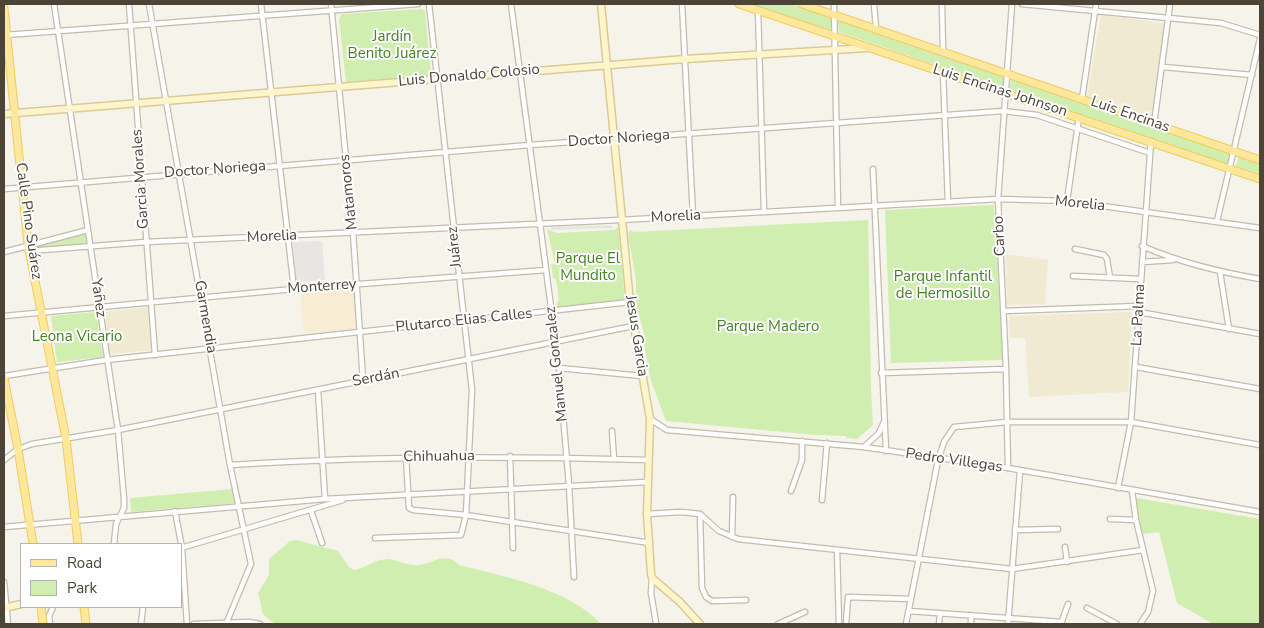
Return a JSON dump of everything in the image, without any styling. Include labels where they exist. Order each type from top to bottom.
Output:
[{"type":"main road","name":"Jesus Garcia","points":[[601,4],[620,220],[633,326],[650,419],[647,514],[652,578]]},
{"type":"main road","name":"Luis Encinas Johnson","points":[[739,4],[1260,179]]},
{"type":"main road","name":"Luis Encinas","points":[[802,4],[1260,160]]},
{"type":"main road","name":"Calle Pino Suárez","points":[[4,8],[5,35],[29,248],[54,368],[66,439],[78,543]]},
{"type":"main road","name":"Luis Donaldo Colosio","points":[[4,114],[606,65],[869,48]]},
{"type":"main road","points":[[4,377],[33,543]]},
{"type":"main road","points":[[652,578],[680,602],[700,624]]},
{"type":"main road","points":[[5,607],[20,604]]},
{"type":"main road","points":[[41,608],[43,624]]},
{"type":"main road","points":[[84,608],[86,624]]},
{"type":"street","name":"Yañez","points":[[54,4],[118,430],[124,508],[116,524],[114,543]]},
{"type":"street","name":"Garcia Morales","points":[[129,4],[155,355]]},
{"type":"street","name":"Garmendia","points":[[149,4],[230,465],[251,567],[226,624]]},
{"type":"street","points":[[261,4],[286,236],[294,289]]},
{"type":"street","name":"Matamoros","points":[[330,4],[353,232],[364,380]]},
{"type":"street","points":[[5,35],[418,4]]},
{"type":"street","name":"Juárez","points":[[375,538],[461,536],[466,515],[472,390],[429,4]]},
{"type":"street","name":"Manuel Gonzalez","points":[[511,4],[559,368],[569,485],[574,577]]},
{"type":"street","points":[[682,4],[687,134],[693,216]]},
{"type":"street","points":[[834,4],[838,124],[838,208]]},
{"type":"street","points":[[874,4],[876,29]]},
{"type":"street","points":[[942,4],[943,52]]},
{"type":"street","name":"Carbo","points":[[1008,468],[1004,311],[998,199],[1004,92],[1012,4]]},
{"type":"street","points":[[1022,4],[1222,23],[1260,35]]},
{"type":"street","points":[[1082,99],[1096,4]]},
{"type":"street","points":[[1154,124],[1170,4]]},
{"type":"street","points":[[758,10],[764,212]]},
{"type":"street","points":[[1217,221],[1260,39]]},
{"type":"street","points":[[1163,67],[1252,76]]},
{"type":"street","points":[[943,72],[948,202]]},
{"type":"street","points":[[1037,115],[1040,104]]},
{"type":"street","name":"Doctor Noriega","points":[[4,189],[530,145],[1003,111],[1037,115],[1150,154]]},
{"type":"street","points":[[1067,201],[1079,117]]},
{"type":"street","name":"La Palma","points":[[1118,488],[1131,422],[1136,367],[1144,211],[1151,141]]},
{"type":"street","points":[[874,169],[881,373],[886,451]]},
{"type":"street","name":"Morelia","points":[[29,248],[90,247],[146,242],[454,229],[998,199],[1067,201],[1260,228]]},
{"type":"street","points":[[4,252],[29,248],[88,230]]},
{"type":"street","points":[[1142,246],[1175,260],[1220,272],[1260,279]]},
{"type":"street","points":[[1075,248],[1104,255],[1107,259],[1110,278]]},
{"type":"street","points":[[1142,262],[1175,260]]},
{"type":"street","name":"Monterrey","points":[[4,316],[294,289],[546,270]]},
{"type":"street","points":[[1220,272],[1229,329]]},
{"type":"street","points":[[1073,276],[1140,279]]},
{"type":"street","name":"Plutarco Elias Calles","points":[[4,377],[106,360],[630,302]]},
{"type":"street","points":[[1004,311],[1139,309],[1260,334]]},
{"type":"street","name":"Serdán","points":[[18,449],[633,326]]},
{"type":"street","points":[[1136,367],[1260,389]]},
{"type":"street","points":[[559,368],[642,376]]},
{"type":"street","points":[[881,373],[1006,369]]},
{"type":"street","points":[[318,390],[326,499]]},
{"type":"street","name":"Pedro Villegas","points":[[650,419],[667,430],[827,443],[886,451],[938,460],[1008,468],[1260,512]]},
{"type":"street","points":[[864,448],[879,433],[884,420]]},
{"type":"street","points":[[906,624],[938,460],[944,442],[954,427],[1006,422],[1131,422],[1260,445]]},
{"type":"street","points":[[612,431],[614,459]]},
{"type":"street","points":[[790,492],[802,460],[802,441]]},
{"type":"street","points":[[822,500],[827,443]]},
{"type":"street","points":[[4,460],[18,449]]},
{"type":"street","name":"Chihuahua","points":[[230,465],[322,459],[469,456],[648,460]]},
{"type":"street","points":[[510,456],[513,548]]},
{"type":"street","points":[[406,457],[409,508],[413,510],[466,515],[650,543]]},
{"type":"street","points":[[1008,624],[1020,471]]},
{"type":"street","points":[[4,527],[326,499],[647,482]]},
{"type":"street","points":[[1132,491],[1136,520],[1154,591],[1148,612],[1140,624]]},
{"type":"street","points":[[732,537],[733,497]]},
{"type":"street","points":[[187,624],[182,548],[242,529],[311,511],[349,498]]},
{"type":"street","points":[[175,511],[181,543]]},
{"type":"street","points":[[311,511],[322,543]]},
{"type":"street","points":[[647,514],[682,512],[700,514],[719,531],[732,537],[795,547],[1012,569],[1143,550]]},
{"type":"street","points":[[700,514],[702,588],[706,597],[712,602],[746,600]]},
{"type":"street","points":[[1110,518],[1136,520]]},
{"type":"street","points":[[1015,530],[1058,529]]},
{"type":"street","points":[[1065,547],[1067,562]]},
{"type":"street","points":[[837,550],[839,624]]},
{"type":"street","points":[[652,578],[652,606],[656,622]]},
{"type":"street","points":[[4,582],[8,624]]},
{"type":"street","points":[[846,624],[848,597],[911,599]]},
{"type":"street","points":[[909,611],[1008,617],[1061,623],[1068,604]]},
{"type":"street","points":[[50,624],[53,608]]},
{"type":"street","points":[[141,624],[143,608]]},
{"type":"street","points":[[1088,608],[1117,624]]},
{"type":"street","points":[[778,624],[805,612]]},
{"type":"street","points":[[939,624],[940,613]]},
{"type":"street","points":[[971,615],[971,624]]},
{"type":"street","points":[[194,624],[260,624]]},
{"type":"shaded area","points":[[1101,15],[1164,23],[1153,117],[1087,97]]},
{"type":"shaded area","points":[[611,225],[613,228],[552,230],[550,227]]},
{"type":"shaded area","points":[[322,241],[325,280],[296,282],[293,242]]},
{"type":"shaded area","points":[[1006,254],[1048,260],[1045,304],[1007,305]]},
{"type":"shaded area","points":[[351,288],[354,292],[357,324],[352,329],[309,334],[304,331],[300,296],[303,292]]},
{"type":"shaded area","name":"Leona Vicario","points":[[148,307],[152,350],[109,354],[105,312]]},
{"type":"shaded area","points":[[1132,312],[1128,392],[1029,397],[1025,338],[1010,338],[1009,316]]},
{"type":"green space","points":[[750,4],[791,4],[831,18],[831,31]]},
{"type":"green space","name":"Jardín Benito Juárez","points":[[422,9],[425,11],[431,73],[428,76],[346,82],[339,19],[342,14]]},
{"type":"green space","points":[[838,20],[1005,77],[1003,88],[839,32]]},
{"type":"green space","points":[[1011,79],[1230,154],[1227,164],[1009,90]]},
{"type":"green space","points":[[1239,156],[1260,164],[1260,174],[1236,166]]},
{"type":"green space","name":"Parque Infantil de Hermosillo","points":[[994,205],[1003,360],[891,363],[885,210]]},
{"type":"green space","name":"Parque Madero","points":[[868,220],[873,425],[857,439],[847,438],[846,436],[666,421],[651,381],[644,344],[644,333],[636,305],[636,280],[628,234],[630,230],[634,232]]},
{"type":"green space","name":"Parque El Mundito","points":[[618,227],[625,301],[557,307],[559,300],[556,279],[553,278],[551,264],[555,264],[547,229],[557,233],[614,230]]},
{"type":"green space","points":[[85,234],[87,246],[36,249],[35,247]]},
{"type":"green space","name":"Leona Vicario","points":[[96,312],[103,357],[57,362],[51,316]]},
{"type":"green space","points":[[233,489],[235,503],[131,512],[130,498]]},
{"type":"green space","points":[[1136,498],[1260,519],[1260,624],[1213,624],[1177,603],[1159,532],[1142,534]]},
{"type":"green space","points":[[296,540],[338,551],[349,567],[354,570],[383,559],[415,565],[444,558],[449,559],[459,565],[515,579],[554,593],[571,601],[601,624],[275,624],[263,614],[258,593],[269,575],[269,559],[290,541]]}]
